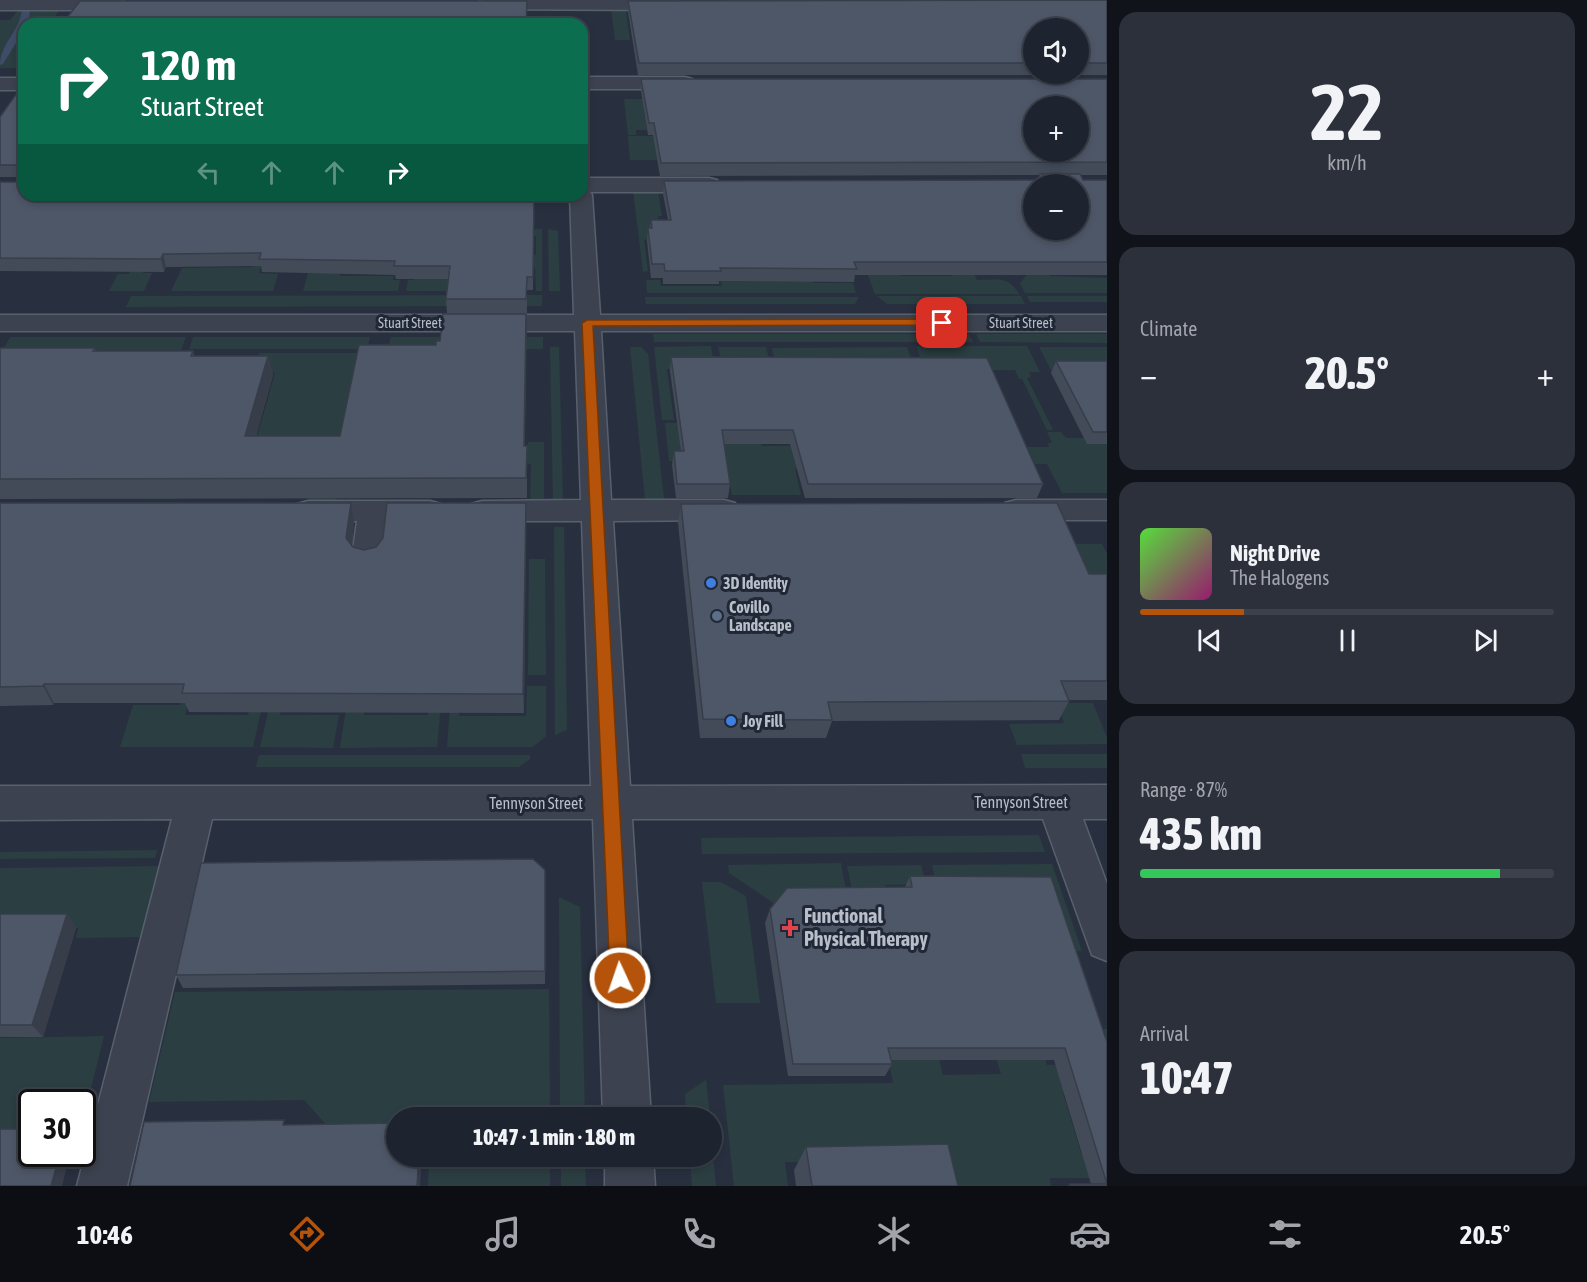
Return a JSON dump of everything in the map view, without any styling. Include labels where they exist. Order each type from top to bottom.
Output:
[{"type":"street","points":[[465,5],[489,2],[692,4]]},
{"type":"street","points":[[572,2],[573,18]]},
{"type":"street","points":[[0,5],[143,5]]},
{"type":"street","points":[[588,83],[709,83]]},
{"type":"street","points":[[0,84],[18,84]]},
{"type":"street","points":[[588,185],[724,185]]},
{"type":"street","points":[[581,201],[626,1107]]},
{"type":"street","name":"Stuart Street","points":[[0,323],[1107,322]]},
{"type":"street","points":[[281,511],[752,510]]},
{"type":"street","points":[[988,510],[1107,510]]},
{"type":"street","points":[[368,557],[374,511]]},
{"type":"street","points":[[102,1186],[196,802]]},
{"type":"street","points":[[1057,802],[1107,941]]},
{"type":"street","name":"Tennyson Street","points":[[0,803],[1107,802]]},
{"type":"street","points":[[629,1167],[630,1186]]},
{"type":"shaded area","points":[[20,8],[61,8],[54,18],[18,18],[18,68],[0,68],[0,20],[10,20]]},
{"type":"shaded area","points":[[611,8],[680,8],[626,11],[630,40],[615,40]]},
{"type":"shaded area","points":[[624,99],[662,99],[644,110],[647,130],[636,130],[636,135],[628,135]]},
{"type":"shaded area","points":[[628,136],[674,136],[670,160],[630,160]]},
{"type":"shaded area","points":[[633,191],[658,191],[662,216],[658,216],[660,232],[648,232],[649,239],[644,240],[648,271],[643,272]]},
{"type":"shaded area","points":[[267,223],[276,223],[259,273],[278,274],[273,291],[171,291],[182,268],[252,267]]},
{"type":"shaded area","points":[[509,229],[542,229],[542,291],[536,291],[535,267],[467,268],[468,255],[536,255],[536,236],[478,236]]},
{"type":"shaded area","points":[[548,229],[558,231],[560,291],[549,291]]},
{"type":"shaded area","points":[[420,238],[449,267],[447,291],[406,291],[408,280],[414,280]]},
{"type":"shaded area","points":[[889,248],[900,276],[952,276],[962,248],[977,280],[1006,281],[1019,294],[875,294],[864,265]]},
{"type":"shaded area","points":[[803,249],[813,283],[853,283],[856,293],[647,293],[646,280],[660,280],[661,286],[722,286],[718,266],[737,266],[740,281],[788,281]]},
{"type":"shaded area","points":[[1041,259],[1050,276],[1107,278],[1107,293],[1025,293],[1020,283]]},
{"type":"shaded area","points":[[132,268],[145,268],[143,273],[152,273],[144,291],[109,291],[118,274],[129,274]]},
{"type":"shaded area","points":[[308,273],[340,273],[340,276],[394,276],[393,280],[400,280],[398,291],[303,291]]},
{"type":"shaded area","points":[[542,295],[542,306],[126,307],[131,296]]},
{"type":"shaded area","points":[[877,296],[1021,296],[1025,304],[887,304]]},
{"type":"shaded area","points":[[1027,296],[1107,296],[1107,302],[1030,302]]},
{"type":"shaded area","points":[[645,297],[859,297],[855,304],[646,304]]},
{"type":"shaded area","points":[[653,334],[969,334],[973,342],[654,342]]},
{"type":"shaded area","points":[[976,334],[1107,334],[1107,343],[980,342]]},
{"type":"shaded area","points":[[10,337],[186,337],[181,350],[3,350]]},
{"type":"shaded area","points":[[193,337],[370,337],[367,349],[189,349]]},
{"type":"shaded area","points":[[391,337],[543,337],[543,349],[388,349]]},
{"type":"shaded area","points":[[711,346],[714,364],[703,369],[667,369],[674,420],[662,420],[654,347]]},
{"type":"shaded area","points":[[916,346],[1027,346],[1040,372],[1029,372],[1031,377],[1027,378],[1053,430],[1047,430],[1022,379],[1019,379],[1015,370],[925,370]]},
{"type":"shaded area","points":[[550,347],[559,347],[563,503],[553,503]]},
{"type":"shaded area","points":[[630,347],[641,347],[648,354],[664,499],[645,499]]},
{"type":"shaded area","points":[[718,347],[766,347],[772,370],[722,364]]},
{"type":"shaded area","points":[[907,347],[915,370],[777,370],[772,348]]},
{"type":"shaded area","points":[[1039,347],[1107,347],[1107,409],[1082,372],[1052,372]]},
{"type":"shaded area","points":[[259,353],[362,353],[335,502],[309,502],[320,455],[188,467],[177,499],[140,499],[163,436],[256,440],[275,373],[255,367]]},
{"type":"shaded area","points":[[747,372],[762,446],[857,445],[824,468],[795,469],[801,495],[732,495],[726,461],[669,461],[665,423],[694,423]]},
{"type":"shaded area","points":[[1047,432],[1061,432],[1066,438],[1107,438],[1107,493],[1062,493],[1047,464],[1021,464],[1014,447],[1049,447],[1048,443],[1052,443]]},
{"type":"shaded area","points":[[528,442],[544,442],[544,504],[530,504],[531,464],[514,463],[514,449],[527,448]]},
{"type":"shaded area","points":[[554,527],[564,527],[567,730],[555,735]]},
{"type":"shaded area","points":[[1065,544],[1102,544],[1107,554],[1107,601],[1087,591]]},
{"type":"shaded area","points":[[369,559],[386,559],[364,715],[428,715],[430,693],[442,693],[437,747],[340,748]]},
{"type":"shaded area","points":[[529,559],[545,559],[546,675],[528,675]]},
{"type":"shaded area","points":[[209,603],[216,603],[185,715],[248,715],[254,693],[265,693],[253,747],[120,747],[133,705],[180,705]]},
{"type":"shaded area","points":[[527,686],[546,686],[546,736],[533,747],[447,747],[451,692],[461,692],[459,716],[526,716]]},
{"type":"shaded area","points":[[273,691],[285,691],[280,715],[339,715],[333,748],[260,747]]},
{"type":"shaded area","points":[[1057,703],[1093,703],[1107,738],[1107,744],[1017,745],[1009,724],[1064,723]]},
{"type":"shaded area","points":[[1021,754],[1107,754],[1107,768],[1025,768]]},
{"type":"shaded area","points":[[259,755],[530,755],[530,759],[519,767],[256,767]]},
{"type":"shaded area","points":[[1039,835],[1045,852],[702,854],[701,838]]},
{"type":"shaded area","points":[[157,850],[155,858],[0,859],[0,852]]},
{"type":"shaded area","points":[[841,863],[847,896],[775,904],[729,873],[728,865]]},
{"type":"shaded area","points":[[1052,864],[1082,951],[1072,951],[937,887],[932,865]]},
{"type":"shaded area","points":[[921,865],[926,884],[885,885],[911,999],[924,1000],[943,1075],[1001,1074],[991,1041],[1039,1040],[1047,1065],[1105,1064],[1093,1029],[1107,1029],[1107,1092],[1063,1093],[1081,1153],[1107,1153],[1107,1178],[1050,1178],[1051,1186],[937,1186],[932,1161],[785,1162],[788,1186],[734,1186],[723,1085],[893,1083],[847,866]]},
{"type":"shaded area","points":[[160,866],[142,937],[76,938],[78,928],[0,930],[0,868]]},
{"type":"shaded area","points":[[702,882],[721,882],[746,896],[760,1003],[716,1003]]},
{"type":"shaded area","points":[[559,897],[580,907],[585,1107],[560,1107]]},
{"type":"shaded area","points":[[549,989],[550,1107],[386,1107],[386,1128],[330,1129],[304,1100],[149,1102],[175,992]]},
{"type":"shaded area","points":[[104,1036],[91,1089],[18,1089],[18,1134],[0,1134],[0,1038]]},
{"type":"shaded area","points":[[706,1080],[709,1107],[686,1107],[685,1094]]},
{"type":"shaded area","points":[[429,1167],[550,1167],[550,1186],[428,1186]]},
{"type":"shaded area","points":[[561,1167],[585,1167],[586,1186],[561,1186]]},
{"type":"shaded area","points":[[691,1167],[714,1167],[716,1186],[692,1186]]},
{"type":"building","points":[[1107,0],[1107,63],[1089,63],[1089,18],[1023,18],[1023,63],[639,63],[628,1]]},
{"type":"building","points":[[80,1],[527,1],[526,18],[67,18]]},
{"type":"building","points":[[641,79],[1023,79],[1023,84],[1089,84],[1089,79],[1107,79],[1107,162],[661,163],[654,123],[649,123]]},
{"type":"building","points":[[18,92],[18,165],[0,165],[0,117]]},
{"type":"building","points":[[1023,180],[1023,240],[1089,240],[1089,180],[1107,180],[1107,262],[854,262],[857,269],[720,268],[721,271],[665,271],[664,264],[652,264],[648,228],[652,228],[651,220],[671,220],[664,181]]},
{"type":"building","points":[[0,182],[18,182],[18,201],[534,201],[533,277],[527,277],[526,299],[446,299],[450,266],[394,266],[395,261],[259,259],[261,253],[163,254],[161,259],[0,258]]},
{"type":"building","points":[[443,314],[526,314],[524,446],[527,446],[526,478],[0,479],[0,348],[95,348],[93,351],[193,351],[191,356],[268,356],[245,436],[340,436],[359,345],[436,345],[436,341],[440,341]]},
{"type":"building","points":[[671,357],[987,358],[1043,484],[808,484],[793,430],[722,430],[730,484],[677,484],[674,451],[684,451]]},
{"type":"building","points":[[1056,361],[1107,361],[1107,432],[1093,432]]},
{"type":"building","points":[[0,503],[351,503],[346,538],[353,547],[364,550],[376,547],[383,538],[387,503],[526,503],[523,694],[182,693],[184,684],[44,684],[43,686],[0,687]]},
{"type":"building","points":[[1057,503],[1089,574],[1107,574],[1107,681],[1061,681],[1069,701],[828,702],[832,720],[703,719],[681,504]]},
{"type":"building","points":[[533,859],[545,870],[545,971],[176,975],[201,863]]},
{"type":"building","points":[[910,876],[1051,877],[1107,1042],[1107,1184],[1065,1048],[888,1048],[892,1064],[793,1064],[770,909],[787,888],[912,887]]},
{"type":"building","points":[[0,914],[67,914],[32,1025],[0,1025]]},
{"type":"building","points":[[284,1120],[283,1125],[386,1123],[386,1167],[418,1167],[417,1186],[130,1186],[144,1122]]},
{"type":"building","points":[[0,1129],[18,1129],[18,1167],[56,1167],[51,1186],[0,1186]]},
{"type":"building","points":[[948,1144],[958,1186],[812,1186],[806,1147]]},
{"type":"building","points":[[1070,1184],[1107,1184],[1107,1186],[1070,1186]]},
{"type":"waterway","points":[[25,18],[26,9]]},
{"type":"waterway","points":[[0,62],[18,33]]},
{"type":"place","name":"3D Identity","points":[[711,583]]},
{"type":"place","name":"Covillo Landscape","points":[[717,616]]},
{"type":"place","name":"Joy Fill","points":[[731,721]]},
{"type":"place","name":"Functional Physical Therapy","points":[[790,928]]},
{"type":"route","points":[[620,978],[587,323],[942,323]]}]
